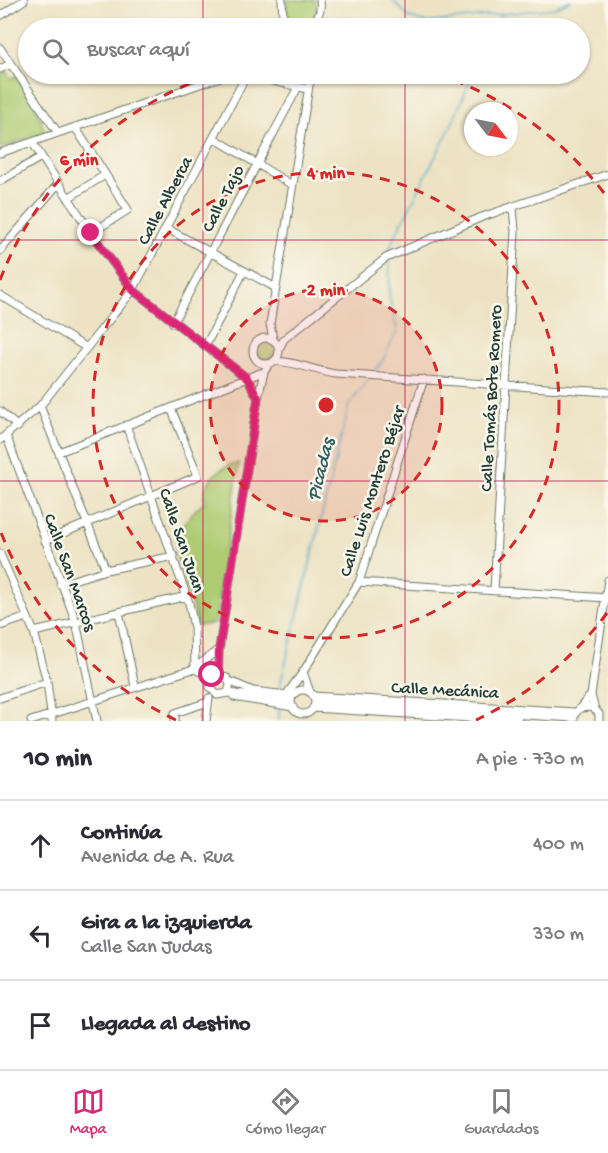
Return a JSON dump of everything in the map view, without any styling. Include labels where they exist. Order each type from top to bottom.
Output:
[{"type":"street","points":[[0,16],[24,0]]},
{"type":"street","points":[[318,17],[320,0]]},
{"type":"street","points":[[282,1],[283,18]]},
{"type":"street","points":[[0,48],[18,75]]},
{"type":"street","points":[[0,69],[10,63]]},
{"type":"street","points":[[24,84],[58,133]]},
{"type":"street","points":[[0,153],[200,84]]},
{"type":"street","name":"Calle Alberca","points":[[3,438],[40,406],[133,290],[242,84]]},
{"type":"street","points":[[286,84],[308,89]]},
{"type":"street","points":[[261,385],[259,362],[252,349],[270,324],[309,84]]},
{"type":"street","name":"Calle Tajo","points":[[173,323],[298,87]]},
{"type":"street","points":[[75,127],[128,210],[91,233]]},
{"type":"street","points":[[214,138],[292,185]]},
{"type":"street","points":[[32,142],[91,233],[133,290],[249,381],[261,385]]},
{"type":"street","points":[[0,181],[41,157]]},
{"type":"street","points":[[206,721],[210,687],[216,676],[258,398],[261,385],[284,339],[386,258],[428,238],[608,174]]},
{"type":"street","points":[[68,198],[105,175]]},
{"type":"street","points":[[0,251],[58,183]]},
{"type":"street","name":"Calle Tomás Bote Romero","points":[[494,590],[515,231],[513,207]]},
{"type":"street","points":[[166,228],[276,288]]},
{"type":"street","points":[[205,347],[244,271]]},
{"type":"street","points":[[0,295],[87,348]]},
{"type":"street","points":[[270,324],[279,351],[289,362]]},
{"type":"street","points":[[262,338],[284,339]]},
{"type":"street","points":[[259,362],[289,362],[316,372],[608,392]]},
{"type":"street","points":[[59,452],[171,408],[249,381],[260,373]]},
{"type":"street","name":"Calle Luis Montero Béjar","points":[[286,700],[359,582],[424,379]]},
{"type":"street","points":[[249,381],[258,398]]},
{"type":"street","points":[[40,406],[106,570]]},
{"type":"street","points":[[45,542],[198,476],[171,408]]},
{"type":"street","points":[[0,411],[18,427]]},
{"type":"street","name":"Calle San Juan","points":[[126,425],[187,596],[194,627],[194,668]]},
{"type":"street","name":"Calle San Marcos","points":[[3,438],[76,622],[97,721]]},
{"type":"street","points":[[0,554],[34,632],[47,682],[52,718]]},
{"type":"street","points":[[60,584],[106,570],[174,556]]},
{"type":"street","points":[[576,715],[591,695],[608,580]]},
{"type":"street","points":[[359,582],[607,598]]},
{"type":"street","points":[[34,632],[187,596]]},
{"type":"street","points":[[119,612],[135,686]]},
{"type":"street","points":[[0,626],[27,616]]},
{"type":"street","points":[[31,721],[52,718],[135,686],[194,668],[219,649]]},
{"type":"street","points":[[219,649],[229,681],[244,694]]},
{"type":"street","points":[[194,668],[253,691],[286,700],[304,713],[313,702]]},
{"type":"street","points":[[194,668],[210,687],[224,694],[286,700],[304,690],[313,702]]},
{"type":"street","points":[[303,672],[313,702],[305,721]]},
{"type":"street","points":[[207,712],[224,694],[229,681]]},
{"type":"street","points":[[0,699],[47,682]]},
{"type":"street","points":[[224,694],[244,694],[286,700]]},
{"type":"street","points":[[591,695],[598,716]]},
{"type":"street","points":[[286,700],[298,721]]},
{"type":"street","points":[[175,721],[175,713],[208,702]]},
{"type":"street","name":"Calle Mecánica","points":[[313,702],[576,715],[589,706],[598,716]]},
{"type":"street","name":"Calle Mecánica","points":[[313,702],[519,721]]},
{"type":"street","points":[[598,716],[608,714]]},
{"type":"street","points":[[598,716],[608,719]]},
{"type":"green space","points":[[287,0],[315,0],[317,12],[313,18],[287,16]]},
{"type":"green space","points":[[7,71],[10,79],[16,76],[18,84],[22,84],[35,103],[45,133],[0,148],[0,74]]},
{"type":"green space","points":[[266,341],[272,344],[275,350],[272,356],[266,359],[260,356],[257,350],[260,344]]},
{"type":"green space","points":[[239,463],[215,623],[197,626],[178,560],[176,547],[179,533],[188,518],[204,502],[204,494],[209,481],[225,467]]},
{"type":"waterway","points":[[392,0],[410,18]]},
{"type":"waterway","points":[[469,18],[554,8],[571,0]]},
{"type":"waterway","name":"Picadas","points":[[390,252],[390,246],[450,128],[469,84]]},
{"type":"waterway","name":"Picadas","points":[[373,374],[383,360],[397,331],[389,295],[390,260]]},
{"type":"waterway","name":"Picadas","points":[[279,690],[349,405],[368,380]]},
{"type":"waterway","name":"Picadas","points":[[279,707],[279,721]]},
{"type":"route","points":[[91,233],[133,290],[247,378],[252,383],[258,398],[219,649],[218,676],[212,675]]}]
